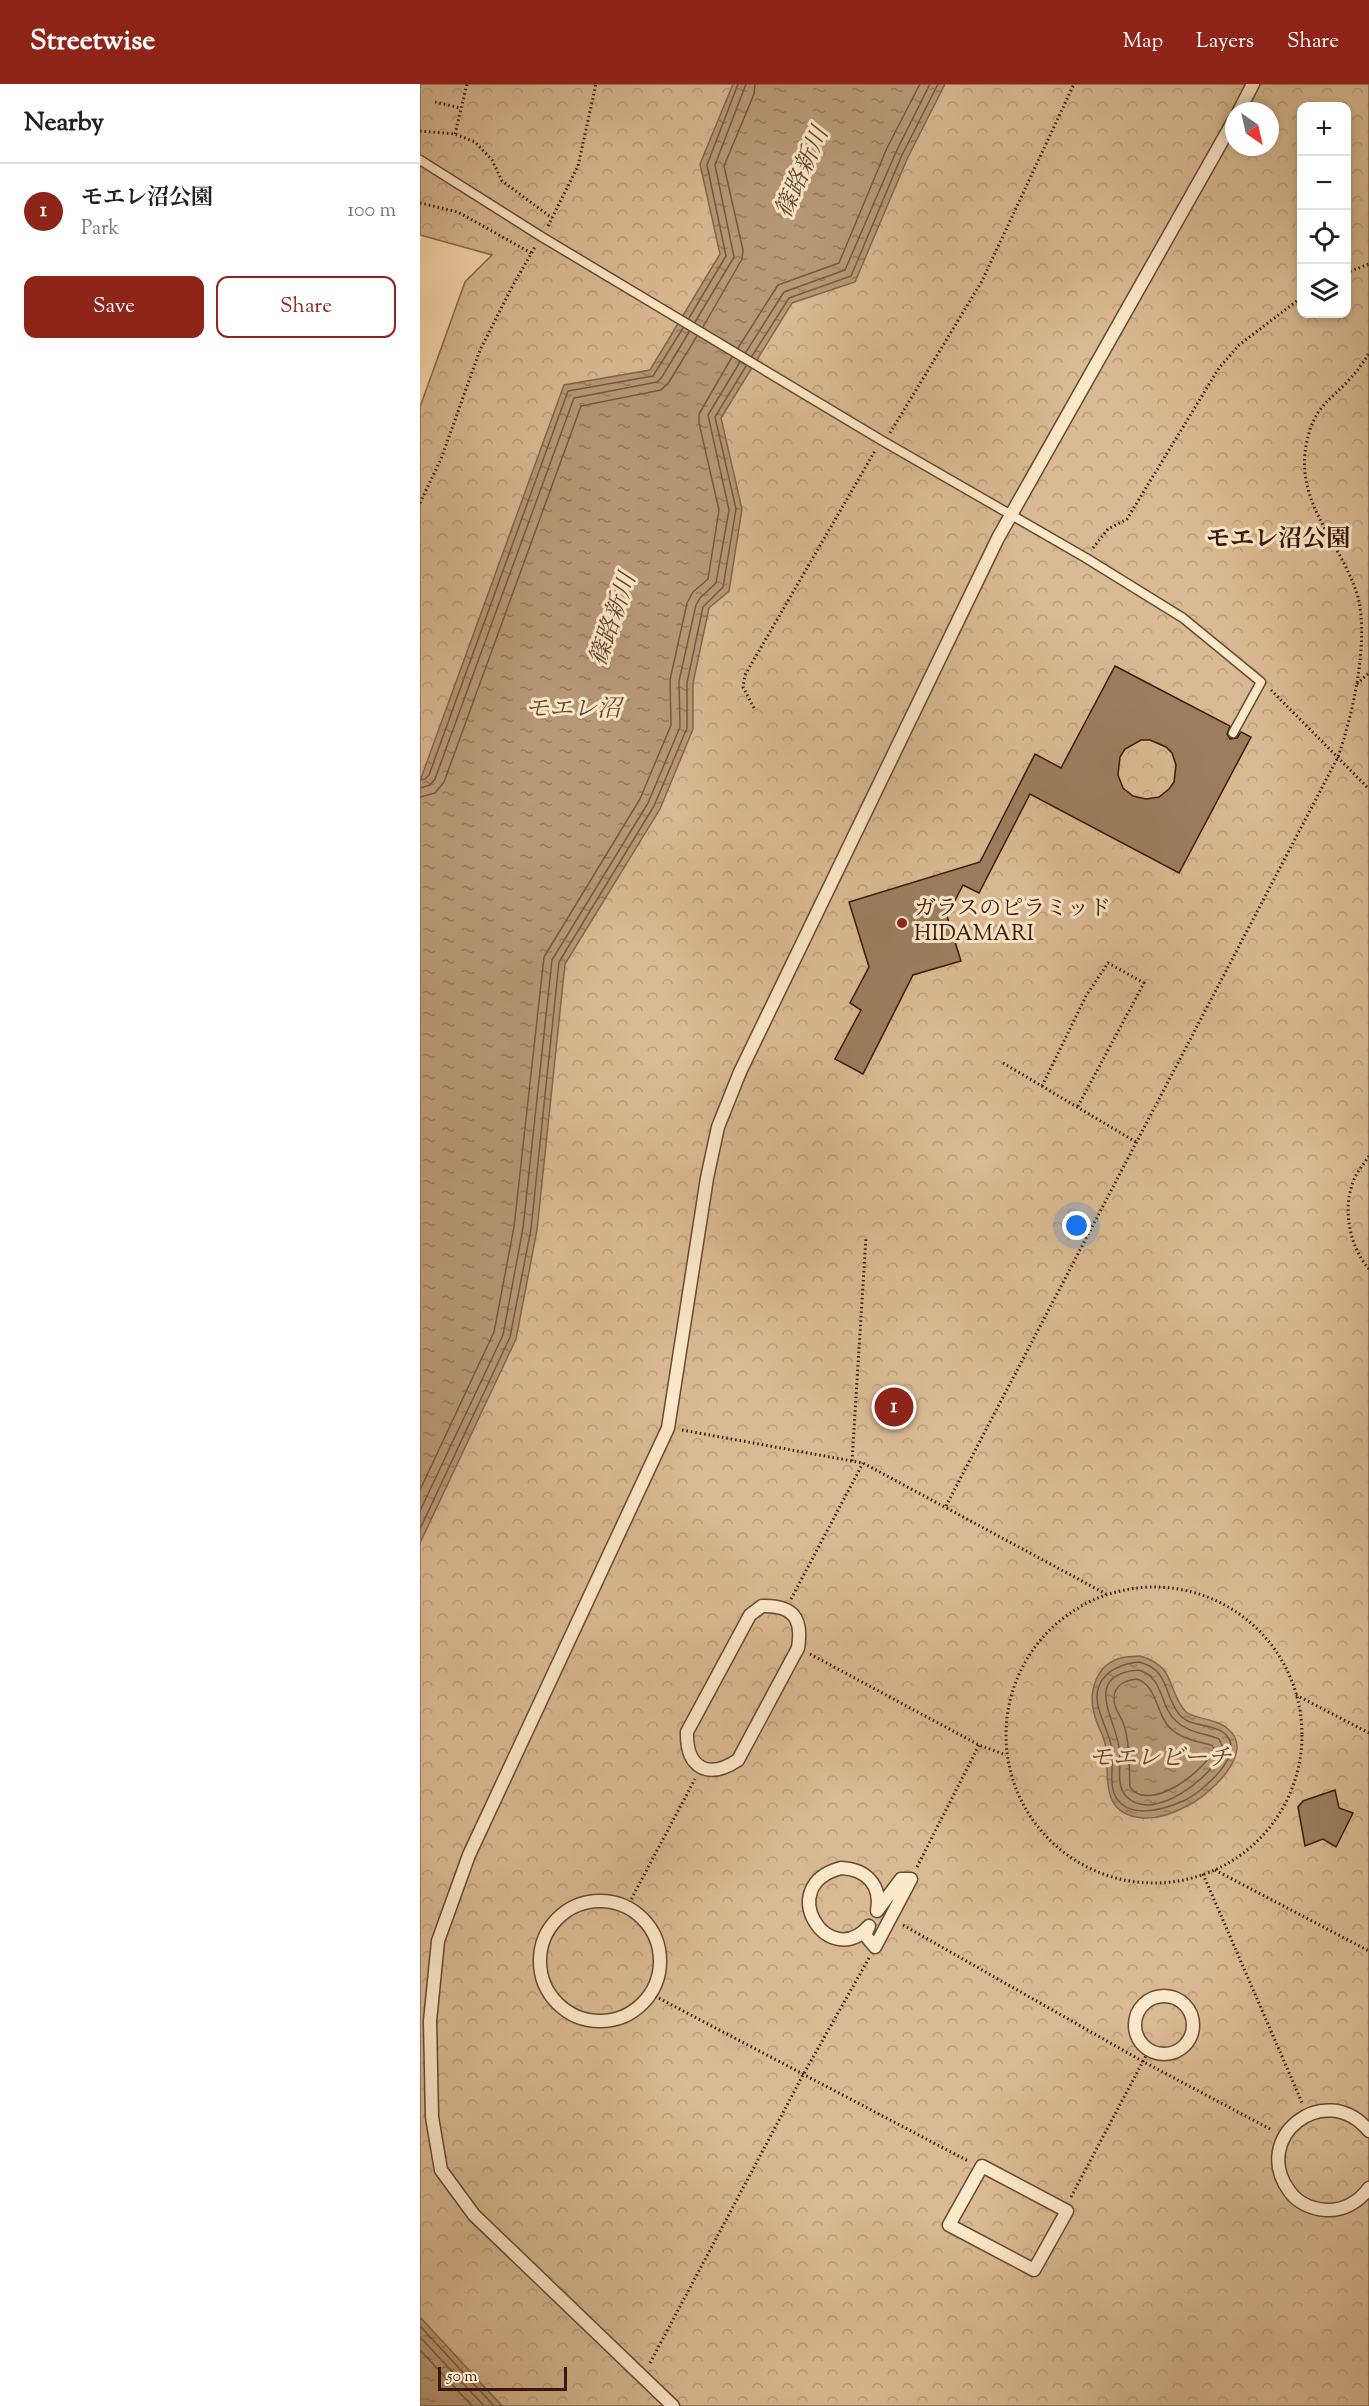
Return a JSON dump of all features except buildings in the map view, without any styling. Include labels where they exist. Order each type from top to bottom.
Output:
[{"type":"street","points":[[1244,102],[1253,84]]},
{"type":"street","points":[[673,2406],[474,2215],[441,2170],[432,2117],[430,2022],[438,1941],[469,1855],[668,1428],[707,1178],[718,1127],[741,1072],[1011,515],[1225,136]]},
{"type":"street","points":[[762,1606],[786,1609],[795,1617],[801,1630],[798,1648],[738,1760],[725,1768],[713,1771],[702,1767],[692,1760],[687,1749],[687,1732],[750,1615],[762,1606]]},
{"type":"street","points":[[852,1868],[871,1879],[877,1889],[880,1899],[877,1911],[901,1879],[911,1879],[891,1919],[875,1947],[865,1935],[869,1926],[857,1937],[844,1939],[832,1937],[814,1922],[809,1911],[809,1898],[820,1877],[830,1871],[852,1868]]},
{"type":"street","points":[[593,1900],[610,1901],[627,1907],[647,1923],[659,1946],[661,1963],[657,1980],[651,1994],[635,2010],[618,2019],[599,2022],[580,2019],[564,2010],[550,1996],[542,1980],[539,1961],[542,1942],[550,1927],[561,1914],[576,1905],[593,1900]]},
{"type":"street","points":[[1163,1995],[1182,2001],[1192,2017],[1194,2026],[1187,2044],[1171,2054],[1145,2056],[1134,2029],[1138,2010],[1153,1997],[1163,1995]]},
{"type":"street","points":[[1369,2131],[1353,2116],[1341,2111],[1329,2110],[1307,2115],[1294,2123],[1284,2137],[1278,2159],[1279,2172],[1284,2185],[1303,2204],[1316,2209],[1343,2208],[1355,2202],[1369,2188]]},
{"type":"street","points":[[982,2166],[1067,2211],[1034,2270],[949,2224],[981,2168],[982,2166]]},
{"type":"lane","points":[[420,160],[568,253],[883,441],[1086,558],[1183,618],[1261,682],[1233,733]]},
{"type":"path","points":[[455,134],[467,84]]},
{"type":"path","points":[[420,503],[441,459],[480,350],[578,166],[596,84]]},
{"type":"path","points":[[754,708],[743,687],[745,675],[883,441],[982,281],[1074,84]]},
{"type":"path","points":[[435,102],[460,108]]},
{"type":"path","points":[[420,131],[455,134],[475,142],[492,160],[502,181],[552,218]]},
{"type":"path","points":[[420,203],[458,212],[531,253]]},
{"type":"path","points":[[1351,271],[1369,264]]},
{"type":"path","points":[[1086,558],[1108,529],[1127,519],[1219,368],[1239,345],[1297,301]]},
{"type":"path","points":[[946,1506],[1338,757],[1350,720],[1362,634],[1358,597],[1340,557],[1316,516],[1308,489],[1305,450],[1311,426],[1324,402],[1347,382],[1369,353]]},
{"type":"path","points":[[1356,684],[1369,673]]},
{"type":"path","points":[[1261,682],[1369,789]]},
{"type":"path","points":[[1042,1086],[1086,996],[1108,963],[1144,983],[1077,1108]]},
{"type":"path","points":[[1003,1063],[1136,1142]]},
{"type":"path","points":[[1369,1156],[1352,1183],[1348,1216],[1356,1248],[1369,1269]]},
{"type":"path","points":[[852,1461],[866,1237]]},
{"type":"path","points":[[668,1428],[863,1463],[1106,1594]]},
{"type":"path","points":[[786,1609],[863,1463]]},
{"type":"path","points":[[1153,1587],[1180,1588],[1203,1594],[1246,1620],[1267,1639],[1289,1673],[1296,1695],[1301,1717],[1300,1761],[1287,1799],[1268,1830],[1238,1858],[1215,1870],[1187,1880],[1139,1883],[1094,1872],[1072,1860],[1047,1837],[1022,1803],[1012,1781],[1006,1755],[1005,1730],[1008,1705],[1027,1659],[1042,1638],[1060,1621],[1081,1606],[1106,1594],[1129,1588],[1153,1587]]},
{"type":"path","points":[[798,1648],[979,1745],[1006,1755]]},
{"type":"path","points":[[1296,1695],[1369,1733]]},
{"type":"path","points":[[911,1879],[979,1745]]},
{"type":"path","points":[[627,1907],[702,1767]]},
{"type":"path","points":[[1215,1870],[1369,1951]]},
{"type":"path","points":[[1203,1874],[1307,2115]]},
{"type":"path","points":[[891,1919],[1145,2056],[1284,2137]]},
{"type":"path","points":[[642,2377],[803,2075],[875,1947]]},
{"type":"path","points":[[651,1994],[981,2168]]},
{"type":"path","points":[[1064,2210],[1145,2056]]},
{"type":"green space","name":"モエレ沼公園","points":[[420,84],[1369,84],[1369,2406],[420,2406],[420,407],[465,282],[492,255],[420,235]]},
{"type":"water","name":"モエレ沼","points":[[733,84],[945,84],[908,157],[855,282],[792,303],[721,418],[742,509],[729,591],[709,608],[693,683],[693,729],[660,809],[565,964],[537,1230],[516,1339],[420,1543],[420,781],[564,385],[650,370],[720,254],[700,164]]},
{"type":"water","name":"モエレビーチ","points":[[1140,1656],[1160,1666],[1166,1673],[1186,1712],[1219,1723],[1228,1729],[1235,1739],[1237,1750],[1226,1773],[1217,1784],[1196,1801],[1177,1811],[1149,1818],[1128,1815],[1118,1809],[1112,1801],[1105,1743],[1092,1705],[1092,1696],[1100,1672],[1113,1661]]},
{"type":"water","points":[[420,2317],[502,2406],[420,2406]]},
{"type":"place","name":"ガラスのピラミッド HIDAMARI","points":[[902,923]]},
{"type":"place","name":"モエレ沼公園","points":[[894,1407]]},
{"type":"district","name":"モエレ沼公園","points":[[1278,540]]},
{"type":"water label","name":"篠路新川","points":[[803,173]]},
{"type":"water label","name":"篠路新川","points":[[614,620]]}]
